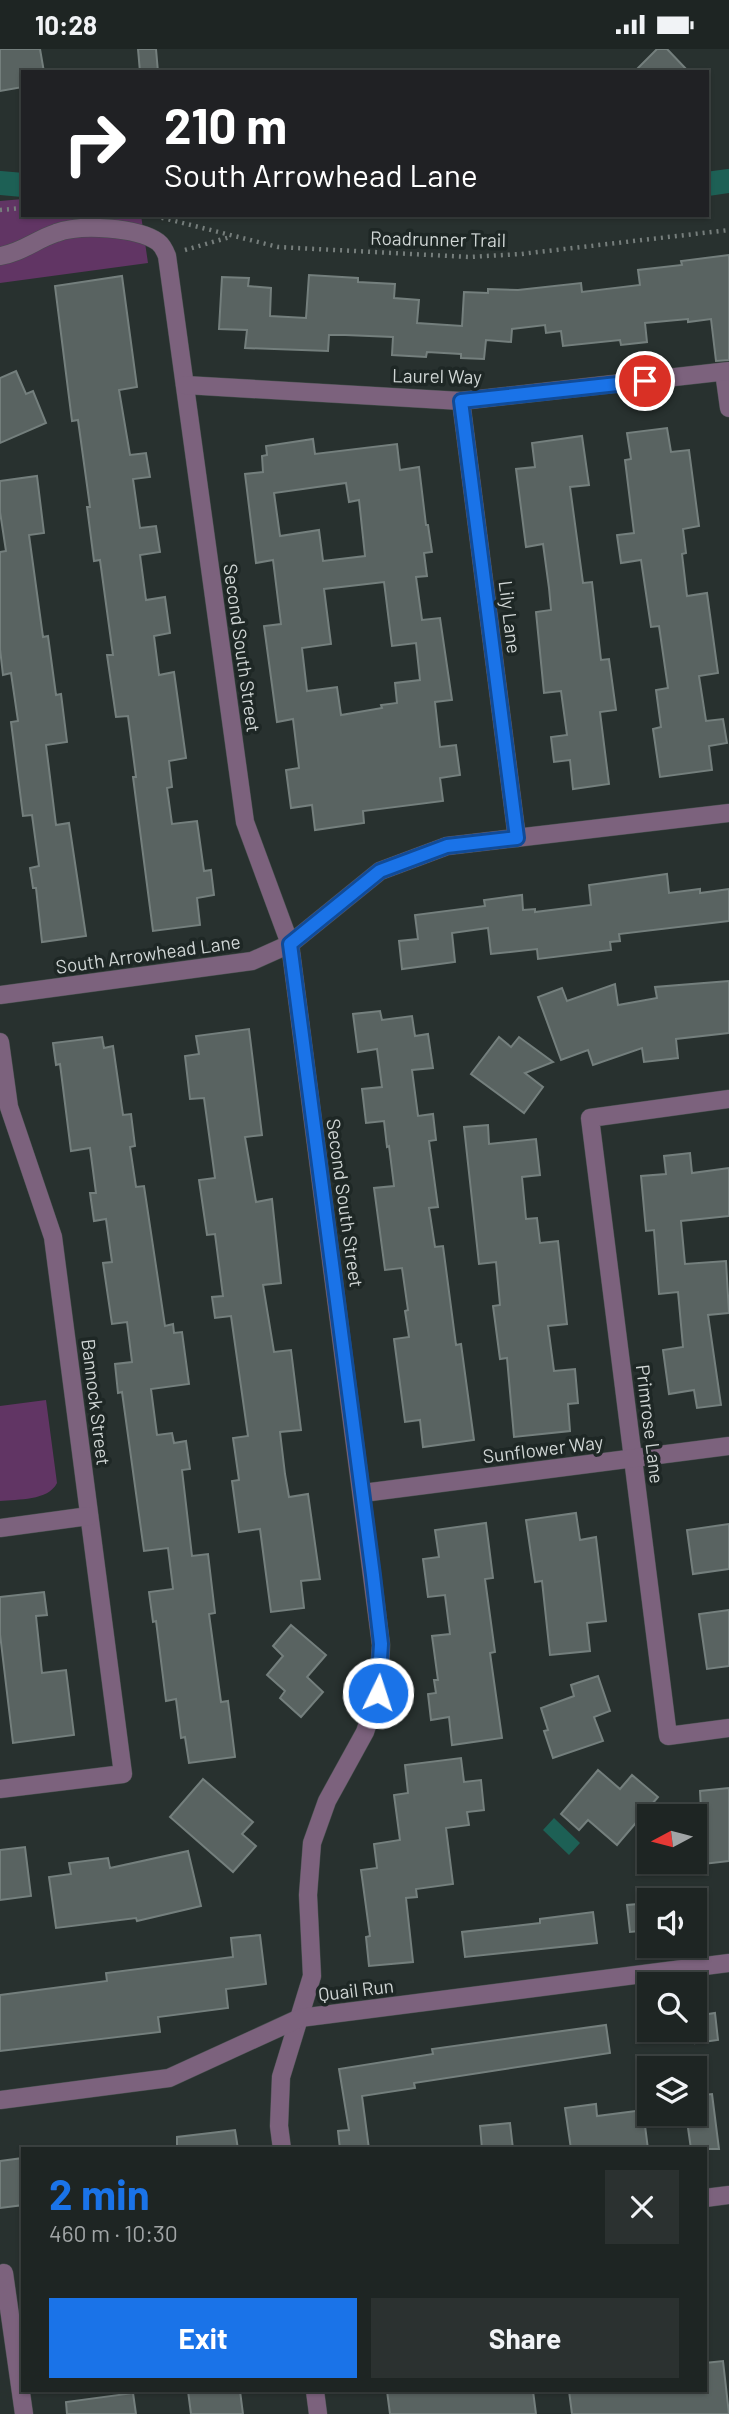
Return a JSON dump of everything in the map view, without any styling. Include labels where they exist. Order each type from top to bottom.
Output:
[{"type":"street","points":[[0,256],[16,252],[56,233],[77,229],[109,229],[144,235],[160,243],[167,256]]},
{"type":"street","name":"Second South Street","points":[[167,256],[245,822],[290,944],[381,1644],[378,1693],[365,1732],[327,1801],[312,1843],[308,1895],[312,1976],[281,2077],[279,2126],[282,2147]]},
{"type":"street","points":[[726,371],[729,408]]},
{"type":"street","name":"Laurel Way","points":[[185,385],[461,401],[726,371]]},
{"type":"street","name":"Lily Lane","points":[[461,401],[517,838]]},
{"type":"street","name":"South Arrowhead Lane","points":[[0,995],[252,961],[290,944],[380,871],[447,846],[729,813]]},
{"type":"street","name":"Bannock Street","points":[[0,1042],[9,1107],[53,1237],[123,1774],[0,1789]]},
{"type":"street","name":"Primrose Lane","points":[[729,1099],[590,1118],[668,1736],[729,1728]]},
{"type":"street","name":"Sunflower Way","points":[[363,1493],[729,1446]]},
{"type":"street","points":[[0,1528],[89,1516]]},
{"type":"street","name":"Quail Run","points":[[0,2100],[169,2078],[300,2018],[729,1963]]},
{"type":"street","points":[[707,2198],[729,2195]]},
{"type":"street","points":[[9,2272],[21,2386]]},
{"type":"street","points":[[22,2392],[24,2414]]},
{"type":"street","points":[[315,2392],[318,2414]]},
{"type":"path","points":[[0,209],[21,208]]},
{"type":"path","name":"Roadrunner Trail","points":[[158,217],[278,247],[469,257],[521,254],[729,230]]},
{"type":"path","points":[[167,256],[233,236]]},
{"type":"shaded area","points":[[21,199],[21,217],[141,217],[148,263],[0,283],[0,201]]},
{"type":"shaded area","points":[[46,1400],[57,1483],[53,1489],[40,1496],[0,1501],[0,1406]]},
{"type":"shaded area","points":[[554,1818],[580,1843],[569,1855],[543,1830]]},
{"type":"building","points":[[0,49],[40,49],[44,70],[21,70],[21,87],[0,91]]},
{"type":"building","points":[[138,49],[156,49],[158,70],[140,70]]},
{"type":"building","points":[[657,49],[667,49],[687,70],[636,70]]},
{"type":"building","points":[[729,255],[729,360],[716,361],[711,319],[645,323],[647,342],[621,345],[620,340],[563,346],[561,331],[546,333],[545,325],[512,329],[511,342],[486,340],[484,359],[461,358],[461,354],[427,352],[426,357],[392,355],[393,337],[329,335],[328,351],[245,348],[247,330],[219,329],[222,277],[249,278],[248,286],[271,288],[270,316],[306,318],[309,275],[358,278],[358,282],[395,284],[394,298],[419,300],[417,323],[462,326],[464,292],[488,293],[488,289],[518,290],[581,283],[582,292],[640,285],[638,270],[682,265],[681,261]]},
{"type":"building","points":[[122,276],[137,387],[119,390],[130,455],[146,453],[150,477],[133,479],[140,528],[156,526],[160,552],[140,555],[146,600],[165,597],[170,633],[154,636],[159,675],[174,672],[186,758],[169,761],[172,787],[167,788],[172,824],[197,821],[204,871],[211,870],[214,895],[197,898],[200,925],[153,931],[128,716],[116,717],[107,655],[113,655],[100,560],[94,561],[87,507],[90,507],[78,420],[72,421],[55,286]]},
{"type":"building","points":[[16,371],[26,394],[33,391],[46,423],[0,443],[0,378]]},
{"type":"building","points":[[667,428],[671,452],[689,450],[699,526],[683,529],[686,553],[682,554],[687,596],[707,593],[718,673],[699,676],[706,721],[723,719],[727,743],[709,746],[712,770],[660,777],[653,729],[661,727],[656,690],[668,688],[659,626],[651,627],[641,560],[621,563],[617,535],[634,533],[625,460],[631,459],[627,433]]},
{"type":"building","points":[[582,436],[589,485],[570,487],[583,583],[592,582],[601,660],[609,659],[616,710],[600,712],[609,784],[573,789],[570,760],[554,762],[551,737],[567,735],[561,691],[544,693],[536,612],[551,610],[549,588],[543,544],[526,547],[516,469],[535,467],[532,443]]},
{"type":"building","points":[[313,439],[315,454],[397,444],[400,470],[419,467],[432,552],[424,553],[427,576],[416,577],[422,620],[440,618],[452,700],[435,702],[440,747],[456,745],[460,775],[440,778],[443,801],[363,811],[364,823],[315,830],[312,805],[291,808],[286,770],[299,768],[293,719],[277,722],[264,626],[281,624],[273,560],[256,563],[245,474],[263,472],[262,456],[267,455],[266,446]],"holes":[[[346,483],[349,502],[359,500],[365,556],[323,561],[319,530],[280,536],[274,493]],[[384,582],[392,646],[416,643],[420,680],[395,683],[397,703],[341,715],[337,687],[307,691],[302,648],[331,644],[324,589]]]},
{"type":"building","points":[[37,476],[44,533],[29,535],[43,637],[48,636],[56,695],[61,694],[67,742],[46,745],[56,825],[69,823],[86,936],[42,942],[36,888],[33,888],[30,868],[39,866],[32,815],[23,816],[11,722],[18,721],[11,673],[3,675],[0,649],[0,552],[6,551],[0,512],[0,481]]},
{"type":"building","points":[[667,874],[669,893],[729,889],[729,921],[619,934],[620,941],[610,942],[611,950],[538,959],[537,949],[491,954],[488,928],[452,933],[455,962],[402,969],[399,941],[418,939],[415,915],[485,906],[484,900],[522,895],[523,910],[535,909],[535,912],[591,905],[589,885]]},
{"type":"building","points":[[729,981],[729,1033],[676,1039],[678,1058],[644,1062],[642,1048],[593,1065],[588,1050],[561,1060],[538,997],[562,988],[567,1001],[615,984],[618,1005],[657,998],[655,987]]},
{"type":"building","points":[[380,1011],[382,1020],[412,1016],[415,1036],[428,1034],[433,1068],[412,1070],[418,1116],[433,1114],[436,1140],[429,1141],[438,1207],[429,1208],[435,1247],[443,1246],[456,1345],[461,1344],[474,1440],[423,1447],[420,1420],[405,1422],[394,1339],[409,1337],[405,1311],[408,1310],[402,1268],[385,1270],[374,1188],[394,1186],[389,1146],[387,1147],[384,1121],[366,1123],[362,1089],[382,1087],[377,1049],[358,1052],[353,1014]]},
{"type":"building","points":[[249,1029],[262,1135],[245,1137],[256,1202],[272,1199],[281,1283],[263,1285],[274,1352],[291,1350],[301,1430],[280,1432],[285,1474],[289,1497],[308,1494],[320,1579],[301,1581],[304,1608],[271,1612],[260,1529],[239,1532],[232,1481],[239,1480],[233,1438],[248,1436],[231,1316],[215,1318],[212,1297],[223,1296],[215,1234],[207,1235],[199,1180],[215,1178],[204,1098],[190,1099],[185,1056],[199,1054],[196,1036]]},
{"type":"building","points":[[102,1037],[104,1048],[113,1046],[123,1115],[131,1114],[135,1146],[130,1147],[136,1187],[144,1186],[165,1326],[173,1324],[174,1333],[182,1332],[189,1384],[151,1389],[157,1435],[172,1433],[174,1443],[186,1441],[190,1469],[182,1470],[192,1556],[208,1554],[215,1613],[209,1614],[221,1702],[228,1701],[235,1757],[189,1763],[185,1737],[181,1738],[176,1699],[166,1701],[156,1621],[153,1622],[149,1592],[173,1589],[168,1548],[144,1551],[122,1392],[118,1393],[115,1364],[132,1362],[127,1322],[112,1324],[103,1263],[112,1262],[106,1219],[94,1221],[90,1193],[96,1193],[90,1148],[71,1151],[60,1064],[56,1065],[53,1043]]},
{"type":"building","points":[[499,1037],[511,1047],[519,1037],[553,1062],[525,1073],[543,1087],[524,1113],[471,1074]]},
{"type":"building","points":[[488,1125],[489,1144],[536,1139],[540,1175],[522,1177],[526,1219],[537,1218],[540,1243],[558,1241],[567,1324],[548,1326],[554,1371],[575,1369],[578,1403],[568,1404],[570,1431],[514,1437],[507,1358],[500,1359],[493,1306],[500,1305],[496,1262],[479,1264],[464,1127]]},
{"type":"building","points":[[690,1153],[692,1173],[729,1168],[729,1216],[681,1221],[685,1264],[726,1261],[729,1313],[708,1315],[721,1405],[697,1408],[694,1390],[669,1394],[663,1350],[683,1347],[678,1292],[659,1294],[654,1230],[646,1231],[641,1176],[666,1174],[664,1156]]},
{"type":"building","points":[[576,1513],[580,1540],[596,1537],[606,1621],[587,1623],[590,1651],[550,1655],[542,1581],[535,1582],[526,1520]]},
{"type":"building","points":[[486,1523],[493,1578],[485,1579],[495,1652],[490,1653],[502,1738],[452,1745],[449,1717],[431,1720],[428,1694],[436,1693],[434,1680],[438,1680],[432,1636],[450,1634],[445,1595],[428,1597],[423,1559],[439,1557],[435,1530]]},
{"type":"building","points":[[729,1524],[729,1569],[693,1574],[687,1530]]},
{"type":"building","points":[[44,1592],[47,1615],[36,1616],[42,1673],[66,1670],[74,1735],[13,1743],[0,1634],[0,1597]]},
{"type":"building","points":[[729,1610],[729,1666],[707,1669],[699,1614]]},
{"type":"building","points":[[291,1625],[326,1655],[307,1677],[323,1692],[301,1717],[280,1698],[285,1691],[267,1675],[283,1656],[273,1646]]},
{"type":"building","points":[[598,1676],[610,1711],[594,1717],[603,1741],[553,1758],[544,1731],[548,1730],[541,1708],[574,1696],[571,1685]]},
{"type":"building","points":[[461,1758],[464,1782],[481,1780],[484,1810],[467,1812],[469,1825],[446,1828],[453,1884],[416,1889],[417,1897],[406,1898],[413,1962],[369,1966],[366,1937],[370,1936],[361,1870],[377,1868],[374,1844],[400,1840],[394,1795],[408,1793],[405,1765]]},
{"type":"building","points":[[598,1770],[620,1789],[632,1775],[658,1797],[652,1804],[637,1804],[637,1822],[617,1845],[588,1820],[579,1830],[561,1814]]},
{"type":"building","points":[[203,1779],[253,1822],[242,1834],[256,1846],[233,1872],[170,1817]]},
{"type":"building","points":[[729,1788],[729,1861],[707,1864],[707,1804],[701,1804],[700,1791]]},
{"type":"building","points":[[25,1847],[31,1896],[0,1900],[0,1850]]},
{"type":"building","points":[[188,1851],[201,1906],[137,1921],[136,1918],[56,1928],[49,1877],[71,1874],[69,1863],[108,1858],[110,1868]]},
{"type":"building","points":[[637,1904],[637,1931],[630,1932],[627,1905]]},
{"type":"building","points":[[593,1912],[597,1943],[465,1957],[462,1932],[540,1923],[540,1919]]},
{"type":"building","points":[[260,1935],[266,1984],[226,1989],[228,2008],[158,2017],[160,2032],[0,2051],[0,1995],[107,1981],[106,1973],[233,1957],[231,1938]]},
{"type":"building","points":[[715,2013],[718,2040],[707,2041],[707,2014]]},
{"type":"building","points":[[606,2025],[610,2053],[414,2083],[415,2088],[362,2096],[369,2147],[340,2147],[338,2131],[349,2130],[339,2069],[433,2054],[432,2049]]},
{"type":"building","points":[[712,2094],[719,2149],[691,2147],[688,2126],[707,2126],[707,2095]]},
{"type":"building","points":[[596,2104],[597,2116],[637,2111],[637,2126],[645,2126],[648,2147],[571,2147],[565,2108]]},
{"type":"building","points":[[510,2123],[513,2147],[482,2147],[480,2126]]},
{"type":"building","points":[[235,2130],[238,2147],[177,2147],[177,2137]]},
{"type":"building","points":[[21,2158],[21,2205],[0,2208],[0,2161]]},
{"type":"building","points":[[723,2361],[729,2414],[572,2414],[569,2392],[707,2392],[707,2363]]},
{"type":"building","points":[[188,2392],[240,2392],[243,2414],[191,2414]]},
{"type":"building","points":[[387,2392],[533,2392],[536,2414],[390,2414]]},
{"type":"building","points":[[133,2393],[136,2414],[67,2414],[66,2402]]},
{"type":"waterway","points":[[709,184],[729,181]]},
{"type":"waterway","points":[[0,183],[21,185]]},
{"type":"route","points":[[378,1693],[381,1644],[373,1575],[290,944],[380,871],[447,846],[517,838],[461,401],[645,381]]}]
